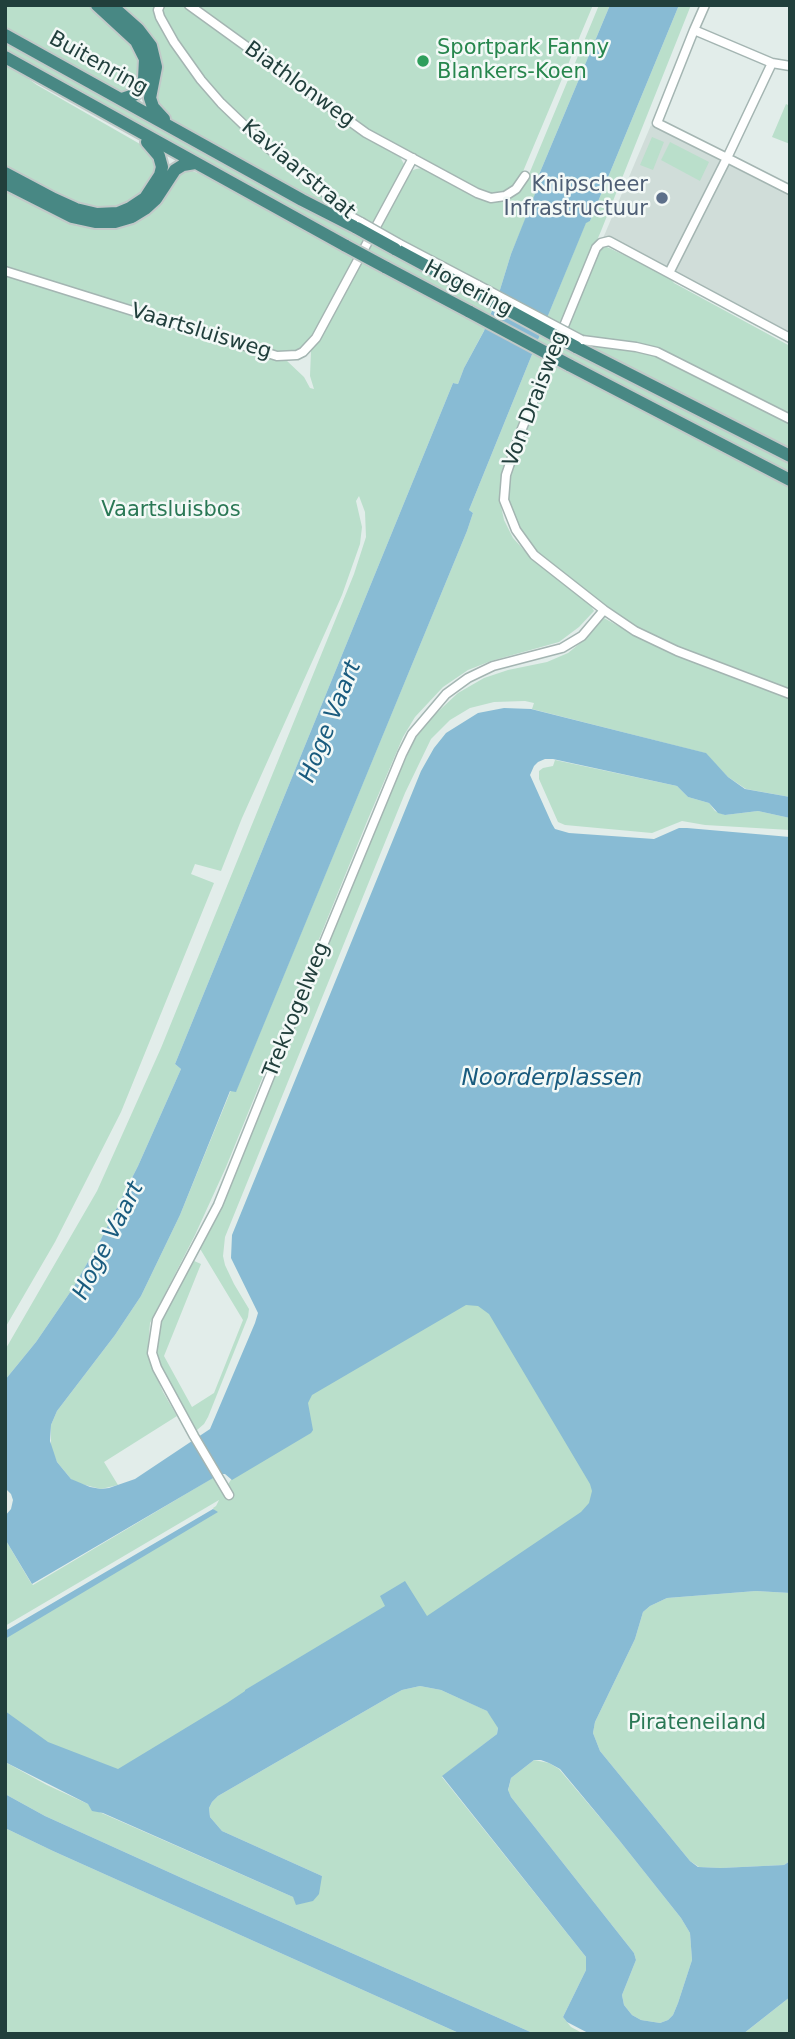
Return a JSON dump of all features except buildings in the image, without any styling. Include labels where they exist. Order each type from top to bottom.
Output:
[{"type":"highway","points":[[97,5],[136,41],[145,59],[144,79],[139,90],[122,99]]},
{"type":"highway","points":[[111,5],[138,29],[151,46],[156,67],[150,98],[153,107],[172,127]]},
{"type":"highway","name":"Buitenring","points":[[5,35],[172,127]]},
{"type":"highway","name":"Buitenring","points":[[5,57],[131,128]]},
{"type":"highway","name":"Hogering","points":[[172,127],[302,200],[359,225],[790,456]]},
{"type":"highway","points":[[5,173],[76,209],[105,214],[127,210],[148,195],[162,171],[157,152],[131,128]]},
{"type":"highway","name":"Hogering","points":[[131,128],[385,267],[790,480]]},
{"type":"highway","points":[[5,183],[72,217],[95,222],[115,222],[132,217],[145,209],[156,199],[175,170],[195,163]]},
{"type":"street","name":"Kaviaarstraat","points":[[160,5],[160,17],[174,42],[221,103],[268,148],[324,192],[359,225]]},
{"type":"street","name":"Biathlonweg","points":[[189,5],[366,133],[477,193],[491,198],[505,195],[514,191],[525,176]]},
{"type":"street","points":[[705,5],[657,123],[790,190]]},
{"type":"street","points":[[694,30],[772,63],[790,66]]},
{"type":"street","points":[[772,63],[668,273],[790,338]]},
{"type":"street","name":"Vaartsluisweg","points":[[5,271],[278,356],[297,355],[316,338],[412,158]]},
{"type":"street","name":"Von Draisweg","points":[[668,273],[609,241],[596,248],[521,431],[506,475],[504,500],[516,530],[534,555],[604,610],[635,631],[677,651],[790,694]]},
{"type":"street","points":[[579,343],[657,352],[790,419]]},
{"type":"street","name":"Trekvogelweg","points":[[229,1495],[157,1368],[152,1353],[157,1320],[218,1205],[412,734],[446,694],[468,678],[492,666],[562,648],[582,636],[604,610]]},
{"type":"shaded area","points":[[651,125],[790,196],[790,344],[601,243]]},
{"type":"green space","points":[[5,5],[93,5],[125,34],[143,57],[136,88],[125,95],[5,30]]},
{"type":"green space","points":[[114,5],[156,5],[155,15],[159,24],[205,90],[247,133],[332,202],[351,221],[246,165],[225,149],[162,113]]},
{"type":"green space","points":[[164,5],[183,5],[323,108],[400,157],[404,164],[402,171],[372,225],[352,215],[268,144],[219,97],[177,43],[160,10]]},
{"type":"green space","name":"Sportpark Fanny Blankers-Koen","points":[[194,5],[593,5],[519,181],[508,191],[487,194],[369,131]]},
{"type":"green space","points":[[599,5],[610,5],[533,189],[536,194],[511,254],[499,293],[378,229],[411,171],[416,169],[422,168],[477,197],[510,197],[515,194],[527,179]]},
{"type":"green space","points":[[679,5],[691,5],[601,231],[511,442],[501,477],[501,506],[504,520],[513,538],[533,560],[590,604],[594,611],[559,642],[468,670],[443,687],[415,717],[403,737],[226,1167],[150,1323],[148,1348],[152,1366],[177,1416],[104,1462],[118,1485],[101,1489],[77,1483],[57,1462],[51,1448],[51,1425],[57,1411],[141,1296],[180,1215],[231,1090],[236,1091],[467,531],[473,513],[469,510],[586,222],[590,221]]},
{"type":"green space","points":[[5,40],[365,239],[359,248],[5,52]]},
{"type":"green space","points":[[5,62],[37,85],[140,144],[155,157],[157,172],[132,205],[89,210],[5,171]]},
{"type":"green space","points":[[786,104],[790,106],[790,144],[772,137]]},
{"type":"green space","points":[[652,137],[664,142],[653,170],[640,165]]},
{"type":"green space","points":[[670,142],[709,162],[700,181],[661,160]]},
{"type":"green space","name":"Vaartsluisbos","points":[[186,169],[207,176],[355,257],[308,344],[286,354],[255,346],[276,359],[286,360],[304,377],[310,388],[314,389],[310,376],[311,351],[361,261],[486,327],[458,384],[453,383],[175,1064],[181,1069],[138,1166],[73,1288],[36,1342],[5,1380],[5,1350],[97,1191],[161,1048],[354,574],[366,537],[365,512],[359,496],[356,501],[362,527],[360,544],[342,595],[221,871],[195,864],[191,874],[214,883],[121,1112],[55,1242],[5,1328],[5,186],[103,226]]},
{"type":"green space","points":[[371,242],[493,308],[489,318],[365,252]]},
{"type":"green space","points":[[603,245],[669,277],[674,283],[790,346],[790,416],[664,351],[583,338],[565,328],[598,250]]},
{"type":"green space","points":[[559,342],[790,462],[790,474],[555,352]]},
{"type":"green space","points":[[578,342],[649,353],[790,423],[790,452]]},
{"type":"green space","points":[[551,361],[790,484],[790,691],[659,641],[637,629],[604,607],[523,541],[508,505],[509,471]]},
{"type":"green space","points":[[604,618],[645,641],[707,668],[790,698],[790,797],[746,789],[728,777],[705,753],[532,709],[534,703],[525,701],[494,702],[470,708],[450,720],[431,739],[405,793],[225,1237],[225,1265],[249,1309],[248,1317],[208,1417],[197,1430],[194,1429],[159,1365],[157,1337],[160,1322],[192,1260],[201,1264],[164,1356],[192,1407],[214,1393],[243,1320],[199,1247],[382,809],[415,739],[430,719],[458,693],[484,678],[547,662],[568,653]]},
{"type":"green space","points":[[555,760],[677,786],[688,797],[709,803],[715,811],[725,815],[758,811],[790,818],[790,830],[682,821],[652,833],[565,825],[558,822],[539,779],[539,771],[553,766]]},
{"type":"green space","points":[[481,1292],[603,1500],[426,1620],[119,1772],[48,1744],[5,1715],[5,1637],[214,1510],[219,1500],[5,1626],[5,1539],[33,1585],[216,1476],[224,1491],[232,1478],[304,1399]]},
{"type":"green space","name":"Pirateneiland","points":[[756,1591],[790,1593],[790,1861],[784,1865],[699,1867],[690,1861],[600,1751],[593,1733],[595,1722],[635,1639],[643,1612],[650,1606],[667,1598]]},
{"type":"green space","points":[[420,1686],[441,1690],[481,1708],[497,1723],[497,1734],[442,1777],[586,1957],[586,1970],[563,2017],[571,2027],[584,2034],[535,2034],[184,1879],[45,1816],[5,1794],[5,1762],[97,1811],[293,1897],[296,1902],[322,1876],[222,1831],[210,1817],[209,1808],[212,1802],[218,1796],[391,1696]]},
{"type":"green space","points":[[534,1760],[549,1763],[559,1769],[619,1840],[690,1933],[692,1960],[678,2003],[668,2020],[660,2023],[641,2020],[632,2015],[624,2005],[622,1995],[636,1960],[634,1953],[511,1797],[508,1791],[511,1778]]},
{"type":"green space","points":[[5,1828],[53,1851],[461,2034],[5,2034]]},
{"type":"green space","points":[[790,1997],[790,2034],[743,2034],[752,2027]]},
{"type":"water","name":"Noorderplassen","points":[[610,5],[679,5],[533,352],[469,510],[473,513],[467,531],[236,1092],[230,1091],[180,1215],[141,1296],[57,1411],[51,1425],[50,1441],[57,1462],[71,1479],[101,1489],[135,1479],[210,1429],[258,1313],[231,1258],[232,1235],[421,771],[446,733],[478,713],[504,708],[531,709],[706,753],[728,777],[745,789],[790,797],[790,818],[758,811],[725,815],[718,813],[709,803],[688,797],[677,786],[553,759],[538,762],[530,775],[555,829],[569,833],[654,839],[679,828],[687,828],[790,837],[790,1593],[756,1591],[667,1598],[650,1606],[643,1612],[635,1639],[595,1722],[593,1733],[600,1751],[690,1861],[698,1867],[784,1865],[790,1861],[790,1997],[743,2034],[590,2034],[567,2022],[563,2017],[586,1970],[586,1957],[442,1776],[497,1734],[498,1728],[487,1711],[441,1690],[420,1686],[402,1690],[218,1796],[212,1802],[209,1808],[210,1817],[222,1831],[322,1876],[319,1894],[313,1901],[296,1905],[293,1897],[103,1813],[92,1811],[88,1804],[5,1762],[5,1711],[48,1742],[118,1769],[385,1606],[380,1596],[405,1581],[427,1616],[581,1512],[589,1503],[592,1491],[590,1484],[489,1314],[478,1306],[466,1305],[312,1395],[308,1403],[313,1430],[311,1433],[232,1480],[225,1474],[220,1474],[32,1584],[5,1539],[5,1516],[11,1509],[13,1500],[5,1488],[5,1380],[36,1342],[73,1288],[138,1166],[181,1069],[175,1064],[453,383],[458,384],[484,331],[535,194],[533,189]],"holes":[[[534,1760],[541,1760],[560,1769],[681,1918],[690,1933],[692,1960],[678,2003],[668,2020],[660,2023],[641,2020],[632,2015],[624,2005],[622,1995],[636,1960],[634,1953],[511,1797],[508,1790],[511,1778]]]},
{"type":"water","points":[[213,1509],[218,1512],[5,1639],[5,1631]]},
{"type":"water","points":[[5,1794],[45,1816],[184,1879],[535,2034],[461,2034],[53,1851],[5,1828]]},
{"type":"place","name":"Sportpark Fanny Blankers-Koen","points":[[423,61]]},
{"type":"place","name":"Knipscheer Infrastructuur","points":[[662,198]]},
{"type":"water label","name":"Hoge Vaart","points":[[331,722]]},
{"type":"water label","name":"Hoge Vaart","points":[[109,1241]]}]
